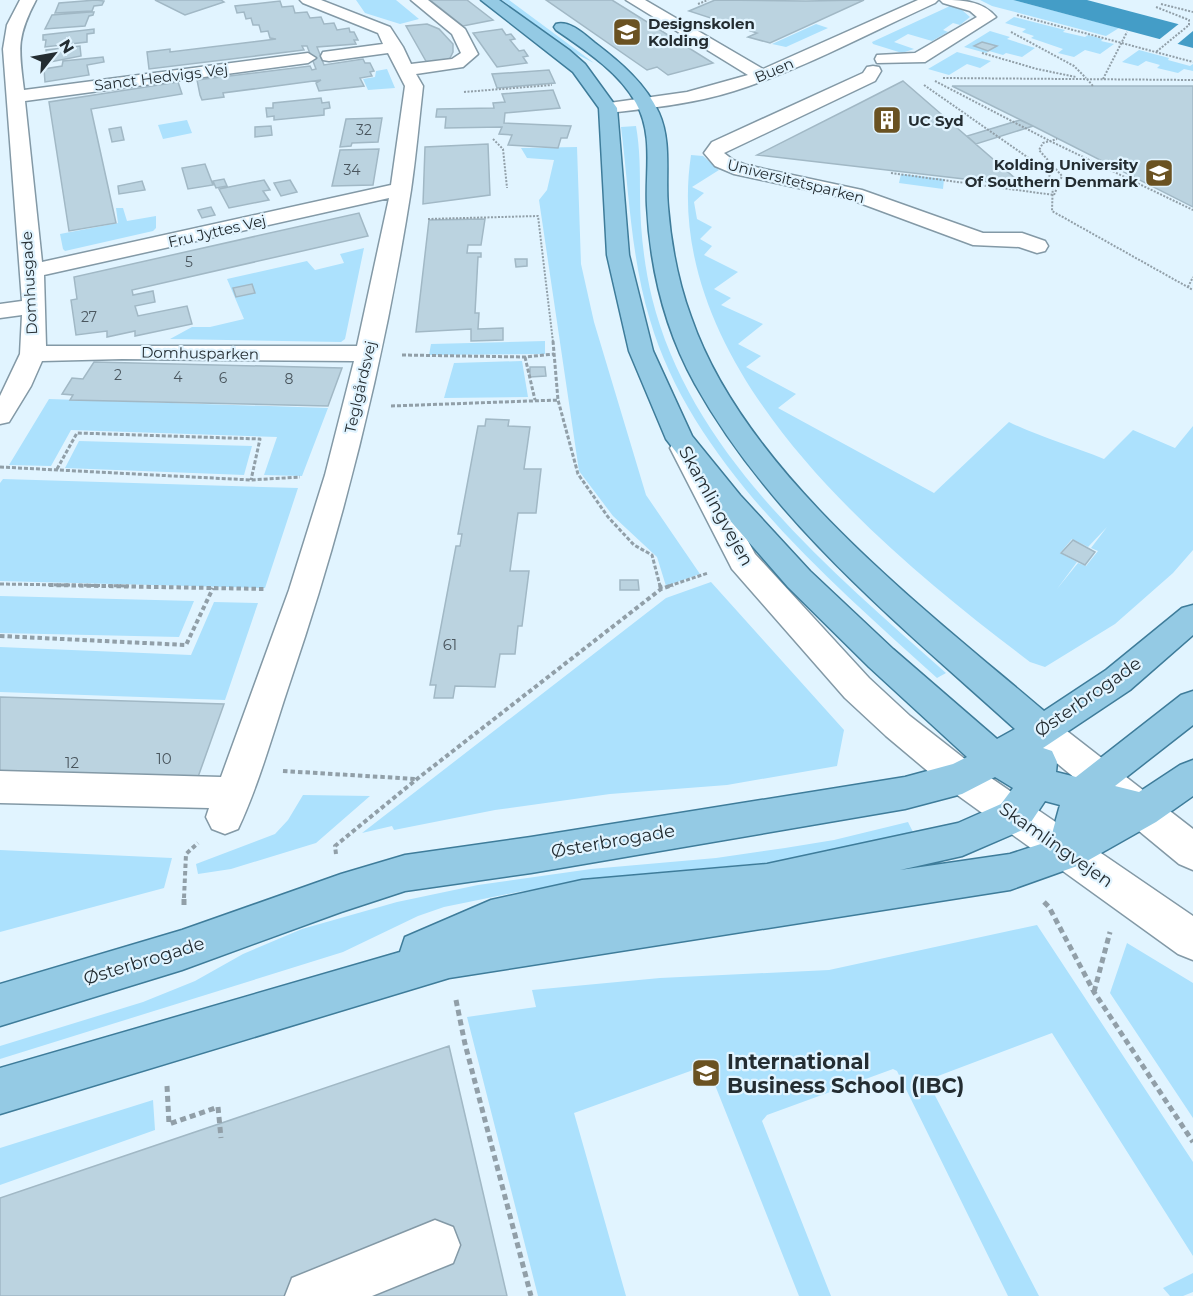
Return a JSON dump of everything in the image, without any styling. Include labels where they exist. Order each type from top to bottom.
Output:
[{"type":"main road","name":"Skamlingvejen","points":[[489,0],[571,61],[590,81],[608,108],[618,255],[641,351],[680,439]]},
{"type":"main road","points":[[340,989],[491,919],[582,899],[767,882],[962,838],[1014,816],[1037,783],[1042,731],[874,583],[811,519],[753,450],[708,382],[677,318],[664,265],[657,205],[656,129],[645,103],[622,74],[550,19]]},
{"type":"main road","points":[[680,439],[730,502],[799,579],[888,664],[994,759],[1037,783],[1091,786]]},
{"type":"main road","name":"Østerbrogade","points":[[0,1005],[182,950],[341,893],[405,873],[531,855],[904,793],[962,778],[1042,731],[1118,680],[1193,617]]},
{"type":"main road","points":[[1066,853],[1091,786],[1193,705]]},
{"type":"main road","points":[[0,1091],[449,958],[1010,872],[1066,853],[1143,810],[1193,776]]},
{"type":"street","name":"Domhusgade","points":[[0,416],[14,395],[32,354],[34,307],[32,271],[11,49],[15,25],[28,0]]},
{"type":"street","name":"Teglgårdsvej","points":[[234,793],[305,590],[339,475],[368,354],[401,189],[414,86],[384,30],[351,9],[308,0]]},
{"type":"street","points":[[406,70],[457,63],[470,54],[459,32],[419,0]]},
{"type":"street","points":[[634,0],[762,76]]},
{"type":"street","name":"Buen","points":[[608,108],[726,88],[762,76],[930,0]]},
{"type":"street","points":[[837,42],[862,50],[878,65],[919,58],[988,17],[975,8],[948,0]]},
{"type":"street","points":[[328,56],[394,47]]},
{"type":"street","name":"Sanct Hedvigs Vej","points":[[14,97],[308,58]]},
{"type":"street","name":"Universitetsparken","points":[[878,65],[869,77],[719,146],[714,153],[717,159],[725,165],[741,170],[855,194],[981,240],[1022,240],[1037,246]]},
{"type":"street","points":[[0,181],[23,178]]},
{"type":"street","name":"Fru Jyttes Vej","points":[[32,271],[401,189]]},
{"type":"street","points":[[0,311],[34,307]]},
{"type":"street","name":"Domhusparken","points":[[32,354],[122,352],[368,354]]},
{"type":"street","name":"Skamlingvejen","points":[[680,439],[743,561],[857,688],[898,726],[962,778],[1193,940]]},
{"type":"street","points":[[1042,731],[1091,786],[1143,810],[1193,852]]},
{"type":"street","points":[[0,787],[234,793]]},
{"type":"street","points":[[310,1296],[435,1245]]},
{"type":"path","points":[[1161,4],[1193,12]]},
{"type":"path","points":[[1156,7],[1189,20],[1193,19]]},
{"type":"path","points":[[1007,13],[1193,62]]},
{"type":"path","points":[[988,17],[995,24],[1074,66],[1093,86]]},
{"type":"path","points":[[1156,52],[1189,25],[1189,20]]},
{"type":"path","points":[[1103,79],[1126,32]]},
{"type":"path","points":[[980,53],[1037,69],[1086,79]]},
{"type":"path","points":[[878,65],[1030,159],[1053,179],[1052,211],[1193,290]]},
{"type":"path","points":[[1193,80],[929,78],[1050,141],[1193,210]]},
{"type":"path","points":[[412,97],[530,87]]},
{"type":"path","points":[[493,139],[503,149],[507,188]]},
{"type":"path","points":[[1054,195],[1062,177],[1039,150],[1043,143],[1057,139]]},
{"type":"path","points":[[881,172],[1054,195]]},
{"type":"path","points":[[426,219],[538,216],[549,296],[558,400],[578,474],[608,517],[634,545],[652,555],[662,589]]},
{"type":"path","points":[[1188,287],[1193,277]]},
{"type":"path","points":[[368,354],[525,357],[554,354]]},
{"type":"path","points":[[525,357],[535,400]]},
{"type":"path","points":[[356,407],[558,400]]},
{"type":"path","points":[[57,469],[77,433],[260,439],[251,480]]},
{"type":"path","points":[[0,467],[251,480],[339,475]]},
{"type":"path","points":[[341,893],[335,846],[417,779],[662,589],[743,561]]},
{"type":"path","points":[[0,584],[305,590]]},
{"type":"path","points":[[0,636],[186,645],[213,588]]},
{"type":"path","points":[[182,950],[186,854],[234,793],[417,779]]},
{"type":"path","points":[[1010,872],[1049,907],[1094,992],[1193,1142]]},
{"type":"path","points":[[1094,992],[1112,926]]},
{"type":"path","points":[[455,991],[465,1044],[531,1296]]},
{"type":"path","points":[[169,1125],[218,1107],[221,1138]]},
{"type":"shaded area","points":[[356,0],[396,0],[419,19],[400,24],[365,13]]},
{"type":"shaded area","points":[[502,0],[509,0],[594,63],[576,54]]},
{"type":"shaded area","points":[[980,0],[1013,0],[1119,28],[1106,36],[992,6]]},
{"type":"shaded area","points":[[1013,0],[1087,0],[1193,28],[1193,48]]},
{"type":"shaded area","points":[[950,6],[962,10],[970,17],[960,25],[953,23],[943,30],[948,32],[932,41],[908,34],[894,42],[914,49],[902,53],[872,42]]},
{"type":"shaded area","points":[[1014,17],[1065,30],[1063,32],[1103,39],[1101,41],[1114,44],[1100,54],[1085,50],[1074,57],[1058,53],[1063,49],[1031,38],[1034,36],[1022,32],[1026,29],[1005,23]]},
{"type":"shaded area","points":[[816,24],[828,28],[786,47],[772,44]]},
{"type":"shaded area","points":[[990,31],[1035,48],[1022,57],[989,51],[986,53],[964,47]]},
{"type":"shaded area","points":[[1139,50],[1190,66],[1193,64],[1193,71],[1184,69],[1178,73],[1157,68],[1160,65],[1146,61],[1138,66],[1122,62]]},
{"type":"shaded area","points":[[957,52],[991,61],[980,68],[967,64],[949,75],[928,69]]},
{"type":"shaded area","points":[[387,69],[395,88],[368,90],[363,79],[375,77],[376,71]]},
{"type":"shaded area","points":[[187,120],[192,133],[163,139],[158,125]]},
{"type":"shaded area","points":[[636,126],[640,160],[642,233],[649,285],[671,355],[698,408],[732,458],[770,506],[857,593],[946,673],[937,678],[810,560],[769,517],[731,471],[698,423],[670,373],[644,297],[631,224],[621,127]]},
{"type":"shaded area","points":[[577,147],[581,264],[594,322],[646,495],[700,574],[666,586],[657,557],[613,516],[579,471],[539,200],[547,190],[554,160],[527,158],[521,148]]},
{"type":"shaded area","points":[[691,155],[703,156],[719,170],[692,187],[704,193],[694,202],[697,219],[712,227],[700,239],[712,246],[704,255],[738,272],[714,289],[731,298],[721,305],[763,324],[738,344],[761,356],[746,367],[796,394],[778,408],[934,493],[1009,422],[1104,459],[1133,430],[1175,448],[1193,426],[1193,550],[1173,573],[1115,624],[1045,667],[1030,662],[910,565],[849,508],[793,446],[745,379],[710,308],[690,233]],"holes":[[[1107,527],[1091,548],[1098,551],[1086,566],[1078,563],[1057,589],[1077,562],[1060,553],[1072,539],[1088,547]]]},
{"type":"shaded area","points":[[901,174],[944,179],[943,189],[899,183]]},
{"type":"shaded area","points":[[116,208],[123,208],[127,221],[156,216],[156,228],[153,231],[65,251],[63,249],[60,234],[118,223]]},
{"type":"shaded area","points":[[364,248],[345,339],[341,342],[170,339],[192,327],[210,327],[244,319],[227,279],[307,261],[315,270],[344,263],[340,254]]},
{"type":"shaded area","points":[[545,341],[545,354],[429,355],[431,344]]},
{"type":"shaded area","points":[[522,361],[528,397],[444,398],[454,363]]},
{"type":"shaded area","points":[[49,399],[328,408],[302,476],[264,475],[277,437],[71,430],[51,466],[9,465]]},
{"type":"shaded area","points":[[79,441],[252,446],[244,475],[65,468]]},
{"type":"shaded area","points":[[3,479],[298,488],[265,588],[0,581],[0,483]]},
{"type":"shaded area","points":[[711,582],[844,730],[837,766],[727,785],[610,794],[495,810],[394,830],[392,826],[362,833],[666,598]]},
{"type":"shaded area","points":[[0,596],[194,601],[179,637],[0,633]]},
{"type":"shaded area","points":[[214,602],[258,603],[225,700],[0,692],[0,647],[191,655]]},
{"type":"shaded area","points":[[303,795],[370,796],[316,843],[231,869],[198,874],[196,864],[275,834],[288,820]]},
{"type":"shaded area","points":[[908,822],[914,834],[775,862],[630,875],[518,892],[444,907],[418,916],[343,952],[0,1059],[0,1046],[143,1002],[195,981],[243,954],[302,929],[397,902],[478,885],[591,869],[716,858],[785,848],[834,840]]},
{"type":"shaded area","points":[[0,850],[172,858],[164,888],[0,932]]},
{"type":"shaded area","points":[[1037,925],[1193,1162],[1193,1256],[1052,1033],[930,1079],[928,1082],[1039,1296],[1008,1296],[897,1071],[893,1069],[767,1115],[762,1121],[831,1296],[799,1296],[707,1065],[574,1113],[626,1296],[538,1296],[467,1017],[536,1007],[532,990],[660,978],[829,970]]},
{"type":"shaded area","points":[[1127,943],[1193,983],[1193,1118],[1110,993]]},
{"type":"shaded area","points":[[153,1100],[155,1130],[0,1185],[0,1148]]},
{"type":"shaded area","points":[[1193,1273],[1193,1292],[1183,1296],[1170,1296],[1163,1288]]},
{"type":"pier","points":[[1180,23],[1193,26],[1193,31],[1175,46],[1156,42]]},
{"type":"building","points":[[155,0],[221,0],[224,2],[185,15]]},
{"type":"building","points":[[430,0],[467,0],[493,20],[463,26]]},
{"type":"building","name":"Designskolen Kolding","points":[[546,0],[612,0],[713,63],[668,75],[657,67],[647,70]]},
{"type":"building","points":[[715,0],[864,0],[770,43],[748,37],[757,33],[689,11]]},
{"type":"building","points":[[104,1],[102,5],[94,6],[92,11],[55,13],[59,3]]},
{"type":"building","points":[[280,1],[282,7],[293,6],[295,13],[307,12],[310,18],[321,17],[324,24],[334,23],[337,30],[349,28],[350,32],[354,32],[358,40],[354,40],[356,44],[317,47],[324,65],[363,59],[365,63],[370,63],[374,71],[370,72],[372,76],[360,78],[364,86],[319,91],[316,83],[321,80],[223,93],[224,97],[202,100],[197,80],[310,66],[312,70],[316,69],[307,46],[302,46],[304,50],[149,69],[147,52],[170,49],[170,52],[276,39],[270,38],[268,31],[261,32],[259,25],[253,25],[251,18],[246,19],[244,12],[237,13],[235,6]]},
{"type":"building","points":[[94,12],[89,16],[85,26],[45,29],[52,15]]},
{"type":"building","points":[[427,24],[439,29],[453,44],[453,52],[449,60],[427,63],[406,26]]},
{"type":"building","points":[[94,29],[94,33],[87,34],[87,42],[45,47],[46,40],[43,40],[43,35]]},
{"type":"building","points":[[502,29],[506,35],[511,34],[515,39],[510,40],[519,51],[524,50],[528,56],[523,57],[527,63],[497,67],[473,33]]},
{"type":"building","points":[[982,42],[997,46],[988,51],[974,46]]},
{"type":"building","points":[[80,46],[81,56],[45,63],[46,50]]},
{"type":"building","points":[[103,57],[104,62],[87,65],[89,75],[45,82],[44,69],[62,66],[63,61]]},
{"type":"building","points":[[549,70],[555,83],[497,88],[492,74]]},
{"type":"building","name":"UC Syd","points":[[903,81],[1024,186],[757,155],[858,104]]},
{"type":"building","points":[[178,82],[182,94],[91,109],[116,223],[69,231],[49,102]]},
{"type":"building","name":"Kolding University Of Southern Denmark","points":[[952,86],[1193,86],[1193,207],[1033,126]]},
{"type":"building","points":[[553,90],[560,108],[505,113],[504,123],[571,126],[567,138],[561,138],[558,148],[508,145],[512,135],[499,134],[502,127],[445,128],[446,117],[436,117],[437,109],[494,108],[493,103],[505,102],[502,94]]},
{"type":"building","points":[[321,98],[322,103],[329,102],[330,108],[324,109],[324,115],[274,120],[274,116],[267,117],[266,108],[273,108],[273,103]]},
{"type":"building","points":[[382,118],[378,142],[352,143],[351,146],[340,147],[346,119]]},
{"type":"building","points":[[1020,120],[1033,126],[976,144],[967,136]]},
{"type":"building","points":[[271,126],[272,135],[255,137],[255,127]]},
{"type":"building","points":[[121,127],[124,140],[112,142],[109,129]]},
{"type":"building","points":[[488,144],[490,195],[423,204],[425,147]]},
{"type":"building","points":[[379,149],[373,185],[332,186],[340,150]]},
{"type":"building","points":[[205,164],[213,185],[188,189],[182,168]]},
{"type":"building","points":[[224,179],[227,186],[216,188],[213,181]]},
{"type":"building","points":[[264,180],[270,190],[263,191],[269,200],[229,208],[219,189]]},
{"type":"building","points":[[290,180],[297,192],[281,196],[274,183]]},
{"type":"building","points":[[142,181],[145,190],[119,194],[118,186]]},
{"type":"building","points":[[211,207],[215,215],[202,218],[198,210]]},
{"type":"building","points":[[359,213],[368,236],[132,290],[133,295],[153,291],[155,302],[135,306],[138,316],[187,306],[192,324],[135,336],[135,331],[107,337],[107,331],[76,335],[71,300],[77,299],[74,277]]},
{"type":"building","points":[[485,219],[481,245],[468,245],[467,253],[481,253],[481,257],[478,257],[475,313],[479,313],[478,329],[503,328],[503,340],[471,341],[471,329],[416,332],[429,220]]},
{"type":"building","points":[[515,259],[527,259],[527,266],[516,267]]},
{"type":"building","points":[[252,284],[255,293],[236,297],[233,288]]},
{"type":"building","points":[[94,362],[342,368],[328,406],[70,400],[73,395],[62,394],[72,378],[83,379]]},
{"type":"building","points":[[530,367],[545,367],[546,376],[530,377]]},
{"type":"building","points":[[486,419],[509,420],[508,426],[530,427],[524,469],[541,469],[536,513],[518,513],[510,571],[529,571],[522,626],[518,626],[515,654],[500,654],[495,687],[455,686],[453,698],[434,698],[436,685],[430,685],[456,546],[460,546],[462,534],[458,534],[478,426],[485,426]]},
{"type":"building","points":[[1073,540],[1095,552],[1085,565],[1061,553]]},
{"type":"building","points":[[620,580],[638,580],[639,590],[620,590]]},
{"type":"building","points":[[0,697],[224,704],[198,777],[0,771]]},
{"type":"building","points":[[449,1046],[507,1296],[0,1296],[0,1198]]},
{"type":"place","name":"Designskolen Kolding","points":[[627,32]]},
{"type":"place","name":"UC Syd","points":[[887,120]]},
{"type":"place","name":"Kolding University Of Southern Denmark","points":[[1159,173]]},
{"type":"place","name":"International Business School (IBC)","points":[[706,1073]]}]
